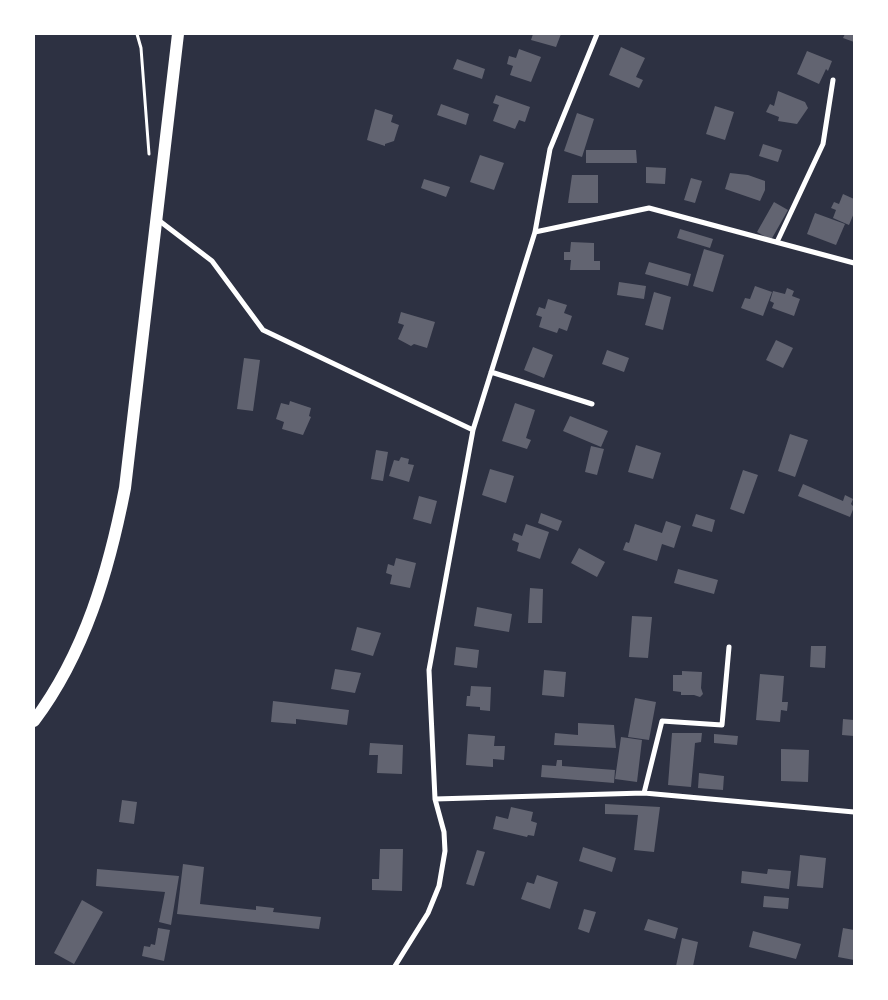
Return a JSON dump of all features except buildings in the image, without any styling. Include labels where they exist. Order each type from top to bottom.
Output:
[{"type":"main road","points":[[34,721],[69,665],[88,621],[114,544],[125,488],[178,34]]},
{"type":"street","points":[[395,966],[428,913],[439,886],[445,851],[444,832],[435,799],[429,670],[473,430],[535,232],[550,149],[598,34]]},
{"type":"street","points":[[777,242],[823,144],[833,80]]},
{"type":"street","points":[[535,232],[649,208],[854,263]]},
{"type":"street","points":[[157,219],[212,261],[263,330],[473,430]]},
{"type":"street","points":[[491,372],[592,404]]},
{"type":"street","points":[[644,793],[662,721],[722,725],[729,648]]},
{"type":"street","points":[[435,799],[644,793],[854,812]]},
{"type":"path","points":[[137,34],[141,48],[147,144],[150,162],[162,171]]}]
